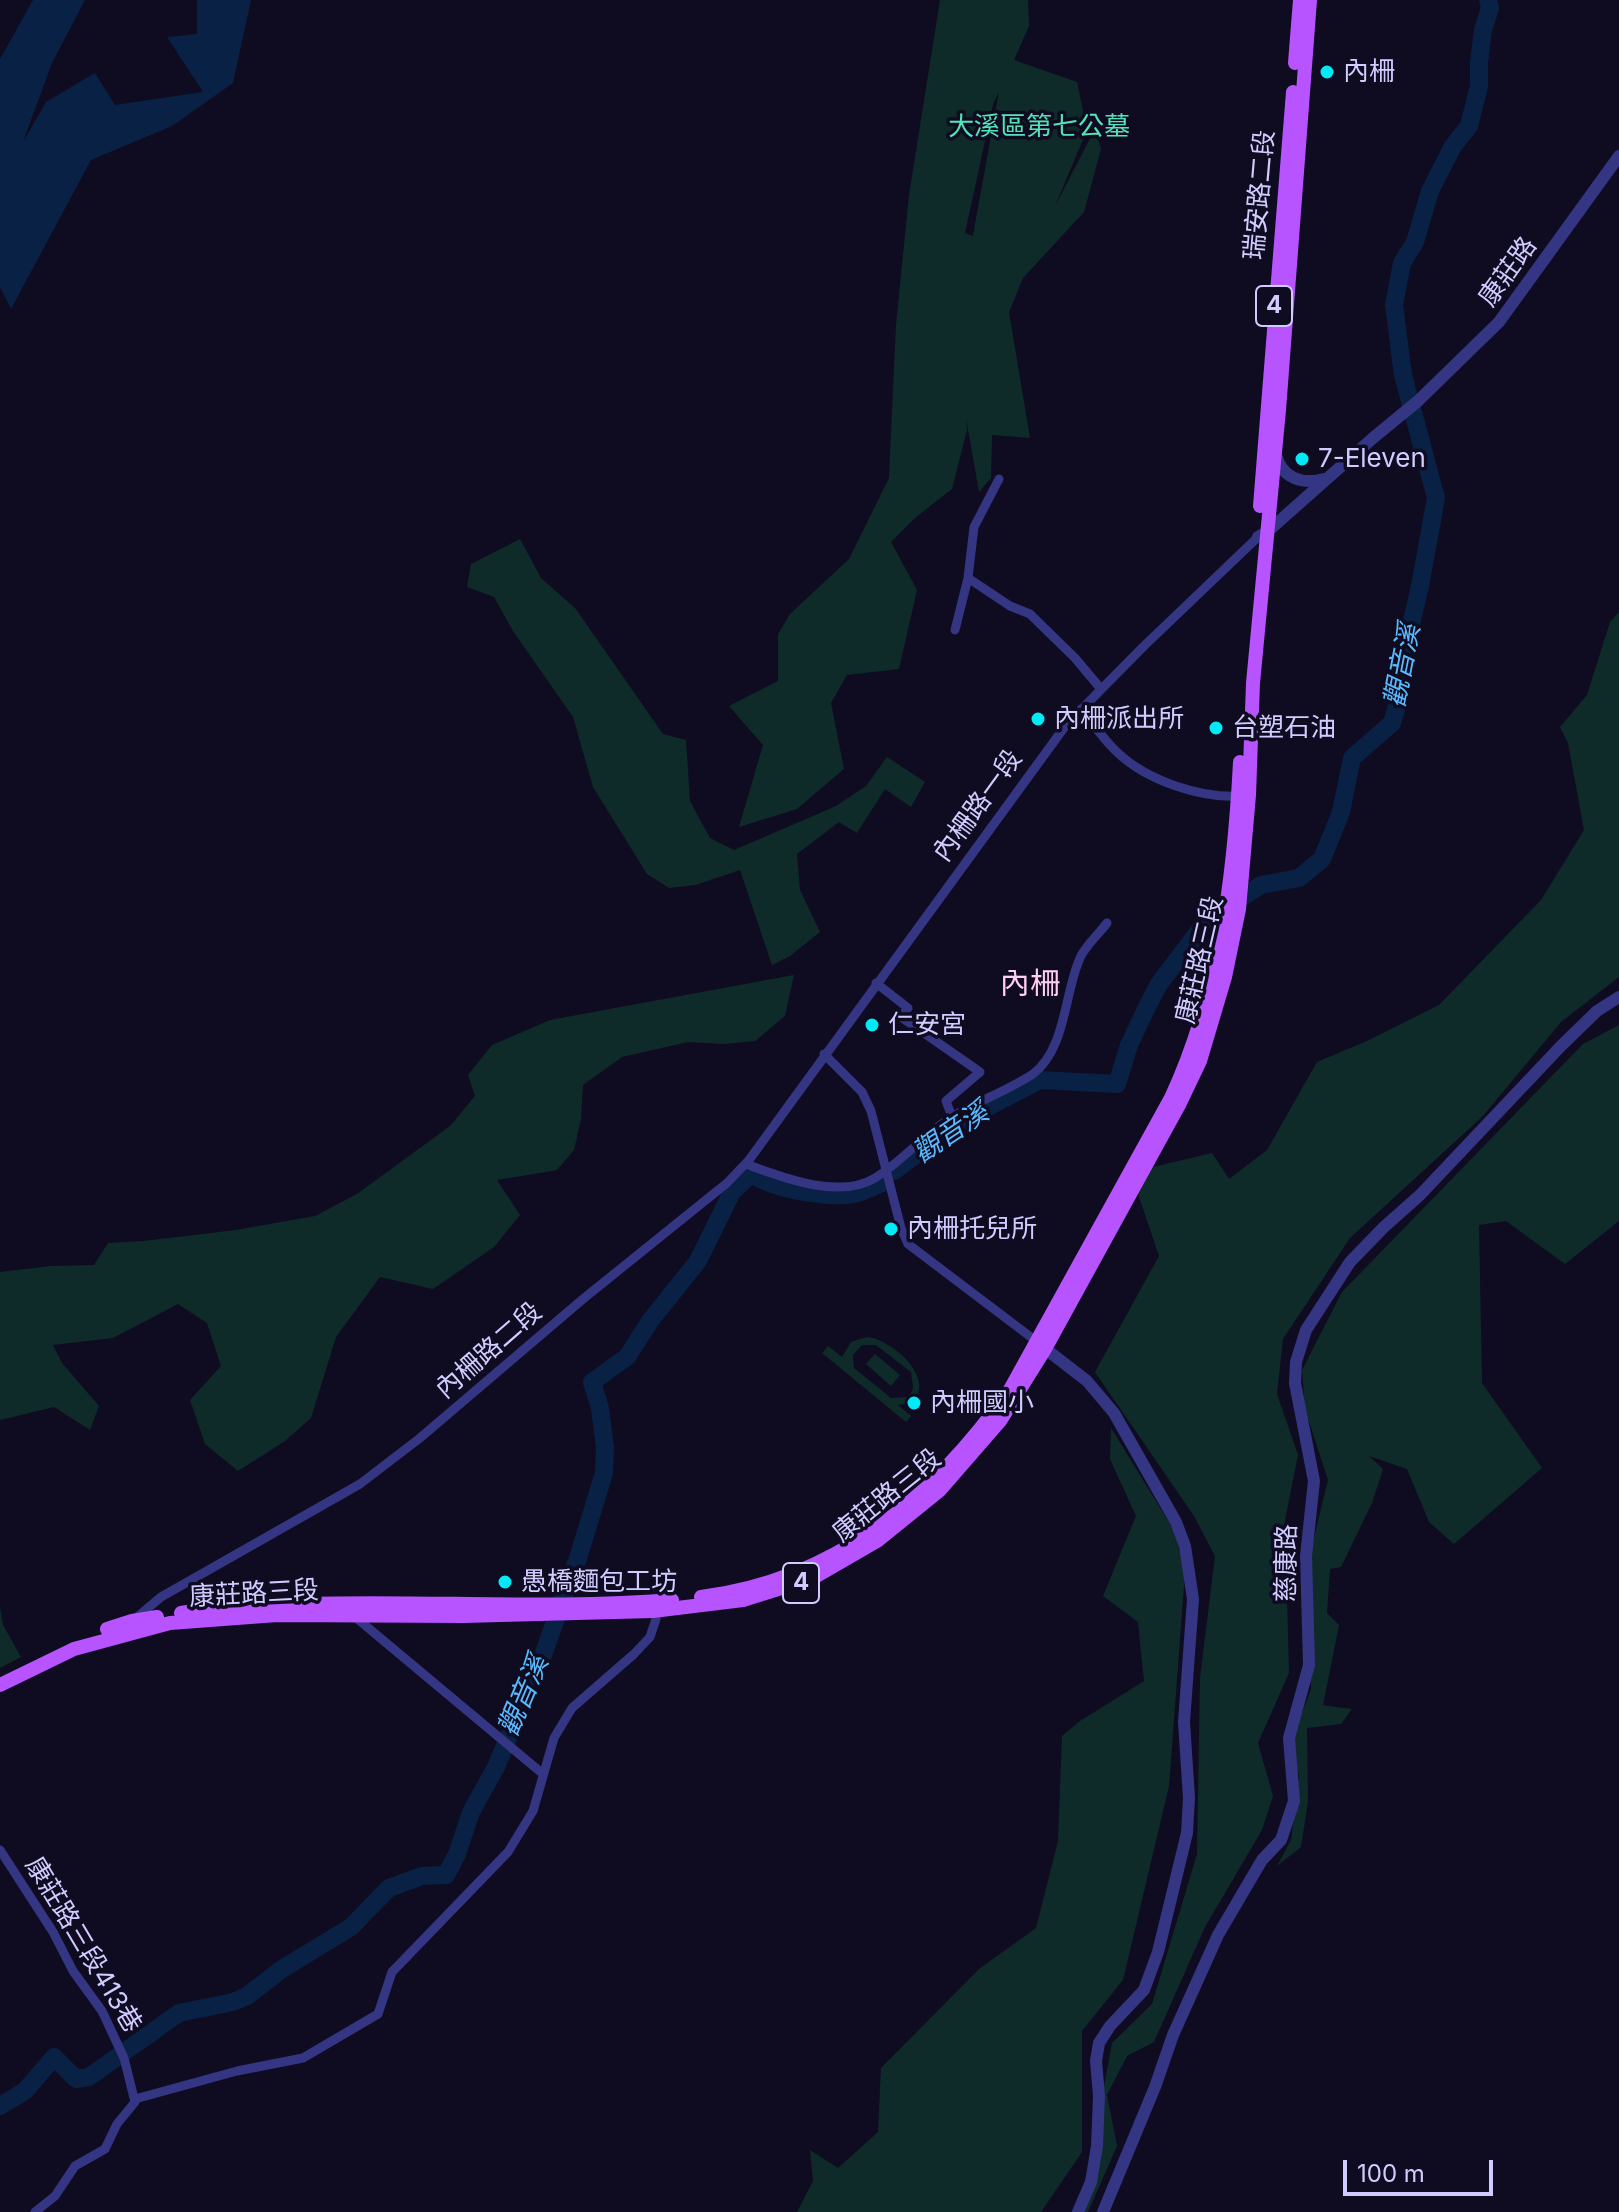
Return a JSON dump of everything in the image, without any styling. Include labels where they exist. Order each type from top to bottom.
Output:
[{"type":"main road","name":"瑞安路二段","points":[[1275,450],[1299,75],[1300,0]]},
{"type":"main road","name":"瑞安路二段","points":[[1262,534],[1299,75],[1310,0]]},
{"type":"main road","name":"4","points":[[1262,534],[1275,450]]},
{"type":"main road","name":"康莊路三段","points":[[0,1685],[74,1649],[170,1623],[277,1615],[657,1610],[743,1600],[813,1578],[877,1541],[940,1490],[979,1449],[1013,1403],[1040,1345],[1171,1098],[1203,1019],[1231,920],[1236,883],[1262,534]]},
{"type":"main road","name":"康莊路三段","points":[[0,1675],[58,1645],[132,1621],[205,1609],[315,1604],[658,1601],[705,1597],[778,1579],[840,1553],[935,1480],[991,1416],[1040,1345]]},
{"type":"street","name":"康莊路","points":[[1327,478],[1418,401],[1499,322],[1619,156]]},
{"type":"street","points":[[1275,450],[1279,464],[1288,476],[1301,481],[1327,478]]},
{"type":"street","points":[[1262,534],[1327,478]]},
{"type":"street","points":[[955,630],[968,578],[974,527],[999,479]]},
{"type":"street","name":"內柵路一段","points":[[824,1054],[1022,782],[1081,709],[1262,534]]},
{"type":"street","points":[[968,578],[1010,606],[1030,614],[1075,658],[1101,689]]},
{"type":"street","points":[[1081,709],[1118,754],[1160,780],[1204,795],[1244,796]]},
{"type":"street","points":[[746,1164],[784,1178],[821,1186],[855,1186],[874,1179],[952,1117],[1018,1084],[1042,1067],[1057,1035],[1080,956],[1107,923]]},
{"type":"street","points":[[876,983],[908,1008],[901,1017],[980,1072],[946,1101],[952,1117]]},
{"type":"street","name":"慈康路","points":[[1103,2212],[1173,2035],[1218,1935],[1262,1860],[1281,1840],[1294,1801],[1289,1738],[1309,1665],[1306,1556],[1314,1481],[1295,1383],[1296,1362],[1306,1330],[1350,1262],[1420,1195],[1561,1046],[1597,1011],[1619,997]]},
{"type":"street","points":[[824,1054],[862,1092],[871,1111],[901,1228],[908,1244],[1087,1381],[1114,1413],[1176,1522],[1185,1546],[1193,1599],[1184,1722],[1189,1782],[1187,1833],[1158,1952],[1144,1990],[1110,2026],[1099,2043],[1096,2061],[1099,2096],[1097,2146],[1091,2182],[1078,2212]]},
{"type":"street","name":"內柵路二段","points":[[132,1621],[161,1597],[360,1484],[420,1438],[583,1299],[727,1183],[746,1164],[824,1054]]},
{"type":"street","points":[[35,2212],[55,2196],[75,2166],[105,2149],[117,2124],[135,2099],[237,2071],[303,2058],[378,2014],[392,1972],[508,1852],[533,1811],[554,1738],[572,1708],[650,1637],[657,1610]]},
{"type":"street","points":[[354,1616],[543,1774]]},
{"type":"street","name":"康莊路三段413巷","points":[[0,1850],[53,1932],[73,1971],[102,2011],[124,2058],[135,2099]]},
{"type":"green space","name":"大溪區第七公墓","points":[[940,0],[1028,0],[1029,26],[1014,60],[1077,82],[1087,130],[1055,206],[1095,129],[1101,149],[1084,212],[1023,278],[1009,312],[1030,438],[992,435],[991,478],[979,492],[966,418],[967,430],[952,489],[891,542],[917,590],[899,669],[847,675],[831,703],[844,769],[797,809],[739,827],[763,745],[729,706],[778,681],[778,634],[790,614],[849,559],[889,478],[896,325],[909,195]],"holes":[[[999,92],[973,236],[965,233],[993,104]]]},
{"type":"green space","points":[[520,539],[541,578],[575,608],[663,734],[686,740],[690,801],[710,838],[734,850],[836,806],[866,786],[887,757],[925,782],[911,807],[885,789],[857,833],[839,822],[797,854],[800,890],[820,932],[790,956],[772,965],[740,870],[695,885],[669,888],[647,874],[593,787],[573,717],[513,631],[494,597],[467,587],[471,564]]},
{"type":"green space","points":[[1619,612],[1619,977],[1561,1022],[1483,1116],[1350,1238],[1283,1339],[1277,1394],[1298,1455],[1285,1520],[1289,1673],[1258,1743],[1273,1796],[1262,1830],[1205,1927],[1154,2042],[1127,2056],[1107,2095],[1117,2146],[1088,2212],[1081,2212],[1112,2043],[1152,2004],[1197,1854],[1200,1678],[1215,1556],[1194,1516],[1095,1372],[1159,1256],[1138,1194],[1149,1168],[1212,1153],[1229,1179],[1267,1150],[1317,1062],[1439,1005],[1541,900],[1584,830],[1568,743],[1560,727],[1587,695],[1610,622]]},
{"type":"green space","points":[[794,975],[785,1016],[755,1041],[724,1044],[688,1042],[622,1057],[583,1085],[581,1119],[574,1150],[557,1170],[497,1180],[520,1215],[494,1247],[433,1289],[380,1277],[336,1337],[311,1418],[285,1441],[238,1471],[205,1444],[190,1400],[221,1366],[207,1323],[178,1304],[113,1338],[53,1345],[62,1363],[99,1406],[90,1430],[54,1407],[0,1420],[0,1272],[94,1265],[108,1243],[236,1230],[315,1216],[357,1194],[450,1126],[475,1096],[468,1075],[492,1045],[550,1020]]},
{"type":"green space","points":[[1619,1025],[1619,1221],[1565,1264],[1506,1221],[1479,1225],[1482,1383],[1542,1468],[1454,1544],[1429,1522],[1407,1469],[1369,1456],[1383,1469],[1372,1503],[1341,1567],[1330,1569],[1327,1613],[1339,1625],[1323,1705],[1352,1709],[1341,1724],[1307,1728],[1308,1802],[1301,1847],[1277,1866],[1291,1840],[1299,1776],[1291,1742],[1311,1689],[1311,1550],[1328,1480],[1305,1409],[1302,1370],[1342,1292],[1583,1044]]},
{"type":"green space","points":[[867,1337],[877,1339],[898,1352],[915,1371],[919,1393],[913,1403],[898,1405],[911,1416],[906,1422],[822,1353],[828,1346],[842,1357],[851,1342]],"holes":[[[862,1345],[876,1345],[911,1372],[913,1388],[909,1397],[891,1398],[854,1368],[853,1355]]]},
{"type":"green space","points":[[875,1354],[900,1375],[891,1386],[866,1364]]},
{"type":"green space","points":[[1111,1428],[1175,1532],[1185,1572],[1169,1786],[1123,1980],[1082,2031],[1082,2152],[1041,2212],[797,2212],[813,2181],[810,2150],[838,2168],[878,2132],[881,2068],[979,1969],[1036,1928],[1058,1841],[1062,1736],[1080,1721],[1144,1681],[1138,1622],[1103,1596],[1136,1516],[1110,1459]]},
{"type":"green space","points":[[0,1607],[3,1625],[21,1657],[0,1668]]},
{"type":"water","points":[[33,0],[85,0],[52,63],[23,142],[46,102],[95,73],[115,105],[203,92],[167,37],[197,34],[197,0],[251,0],[233,83],[172,126],[91,160],[11,309],[0,287],[0,59]]},
{"type":"waterway","name":"觀音溪","points":[[894,1171],[959,1122],[1040,1080],[1117,1084],[1129,1045],[1159,984],[1196,935],[1213,916],[1261,885],[1299,878],[1322,859],[1341,812],[1352,758],[1392,723],[1399,700],[1401,667],[1436,498],[1403,375],[1394,305],[1402,263],[1415,242],[1430,191],[1453,146],[1469,126],[1479,86],[1483,30],[1490,8],[1488,0]]},
{"type":"waterway","name":"觀音溪","points":[[0,2106],[25,2091],[54,2057],[76,2079],[89,2077],[179,2013],[233,2002],[247,1996],[282,1969],[351,1927],[389,1888],[422,1876],[446,1875],[457,1854],[471,1812],[496,1767],[543,1655],[604,1473],[605,1447],[600,1408],[592,1382],[627,1357],[650,1321],[698,1261],[732,1192],[751,1174],[788,1188],[818,1194],[858,1193],[882,1183]]},
{"type":"place","name":"內柵","points":[[1327,72]]},
{"type":"place","name":"7-Eleven","points":[[1302,459]]},
{"type":"place","name":"內柵派出所","points":[[1038,719]]},
{"type":"place","name":"台塑石油","points":[[1216,728]]},
{"type":"place","name":"仁安宮","points":[[872,1025]]},
{"type":"place","name":"內柵托兒所","points":[[891,1229]]},
{"type":"place","name":"內柵國小","points":[[914,1403]]},
{"type":"place","name":"愚橋麵包工坊","points":[[505,1582]]},
{"type":"district","name":"內柵","points":[[1030,985]]}]
